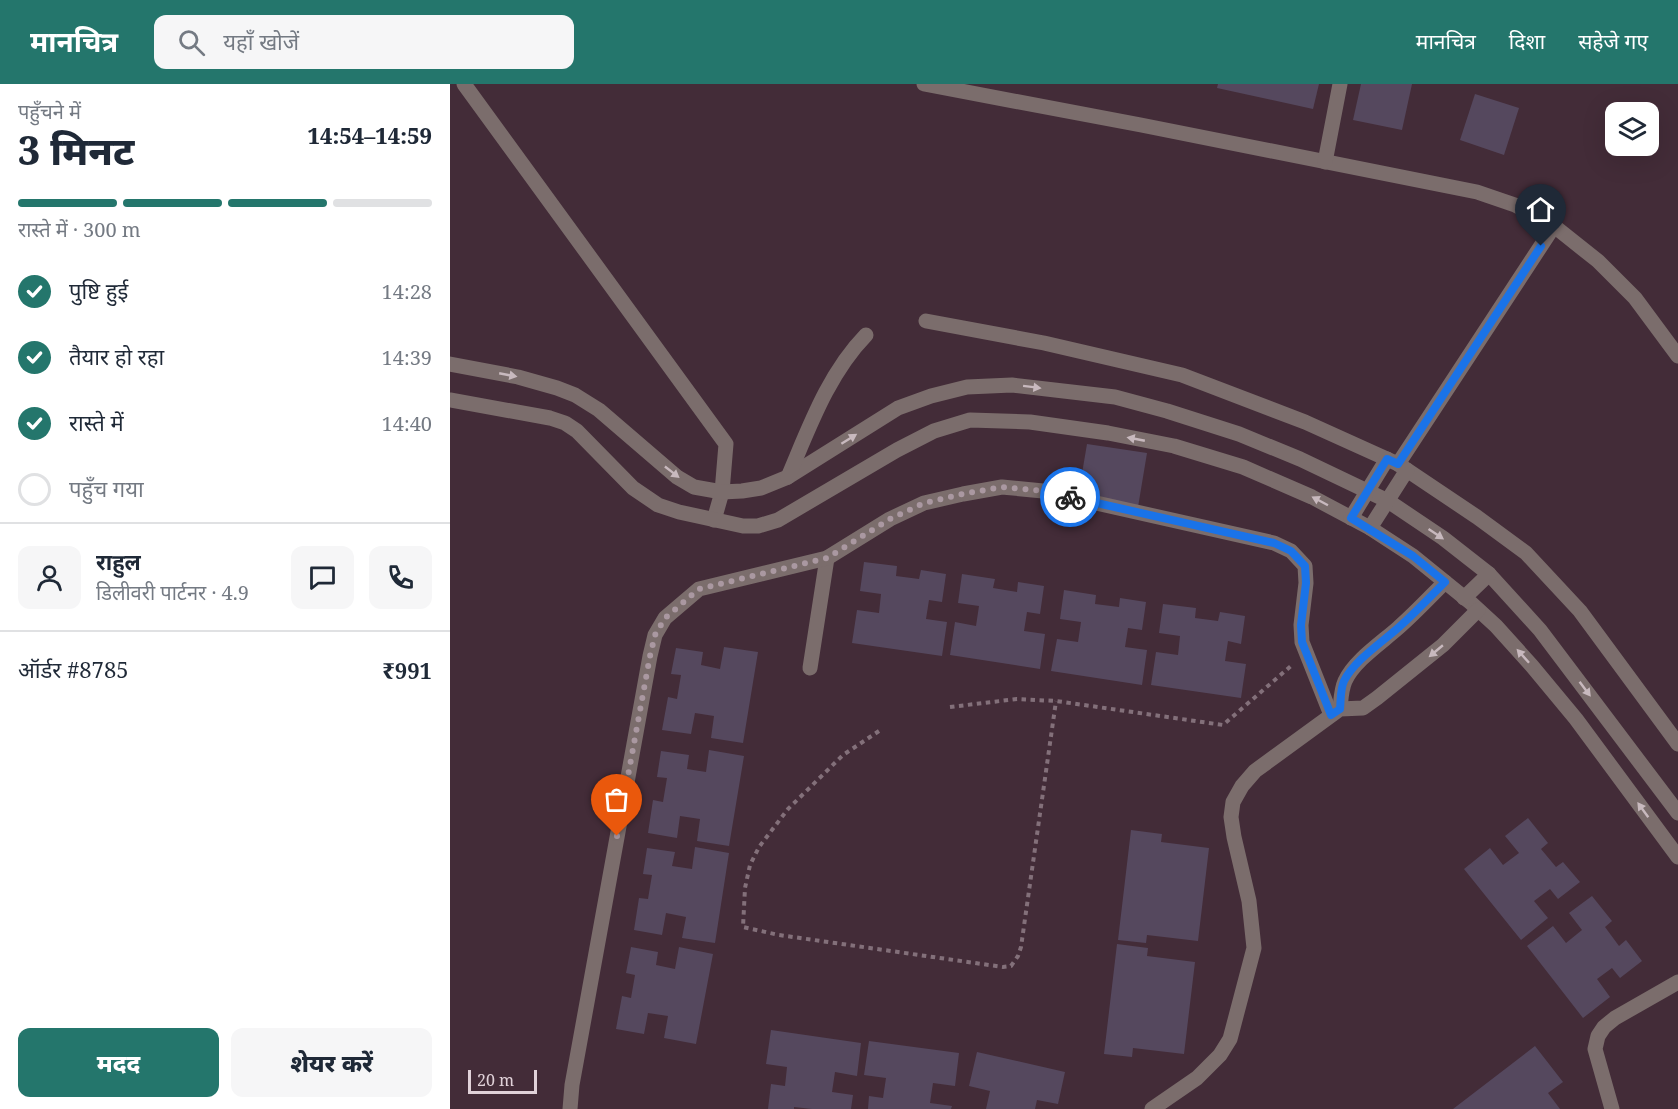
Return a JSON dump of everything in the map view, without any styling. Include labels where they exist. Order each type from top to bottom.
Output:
[{"type":"street","points":[[464,84],[726,444],[722,492],[714,520]]},
{"type":"street","points":[[924,84],[1477,192],[1515,205],[1554,226],[1598,261],[1635,298],[1678,356]]},
{"type":"street","points":[[1325,162],[1340,84]]},
{"type":"street","points":[[1351,518],[1367,491],[1397,464],[1554,226]]},
{"type":"street","points":[[926,321],[1044,343],[1182,375],[1305,422],[1397,464],[1477,517],[1526,553],[1580,611],[1678,744]]},
{"type":"street","points":[[788,477],[814,415],[838,369],[866,335]]},
{"type":"street","points":[[450,364],[518,377],[575,395],[599,410],[676,477],[694,487],[722,492],[761,488],[788,477],[898,408],[931,396],[967,387],[1012,385],[1115,397],[1239,434],[1300,459],[1388,501],[1443,538],[1489,574],[1540,630],[1678,813]]},
{"type":"street","points":[[450,400],[550,417],[565,423],[577,431],[633,488],[658,505],[743,526],[758,526],[778,520],[897,450],[934,431],[970,420],[1030,422],[1108,433],[1174,446],[1243,467],[1312,497],[1370,528],[1413,556],[1496,626],[1576,718],[1678,857]]},
{"type":"street","points":[[1370,528],[1388,501],[1397,464]]},
{"type":"street","points":[[570,1109],[572,1085],[655,635],[665,618],[699,589],[827,558],[890,519],[924,503],[1002,487],[1043,491],[1274,543],[1291,551],[1305,566],[1302,642],[1335,712]]},
{"type":"street","points":[[810,668],[827,558]]},
{"type":"street","points":[[1464,598],[1489,574]]},
{"type":"street","points":[[1335,712],[1345,680],[1354,668],[1445,582]]},
{"type":"street","points":[[1152,1109],[1197,1078],[1220,1055],[1230,1039],[1254,948],[1249,901],[1234,837],[1232,816],[1233,802],[1242,786],[1255,771],[1335,712],[1363,708],[1377,698],[1443,645],[1478,610]]},
{"type":"street","points":[[1612,1109],[1595,1049],[1598,1036],[1604,1027],[1615,1018],[1678,982]]},
{"type":"path","points":[[950,707],[1017,699],[1056,701],[1223,725],[1306,653]]},
{"type":"path","points":[[879,731],[843,755],[788,809],[759,847],[750,866],[745,888],[743,927],[779,935],[1003,967],[1011,966],[1021,947],[1056,701]]},
{"type":"building","points":[[1218,84],[1319,84],[1313,109],[1217,88]]},
{"type":"building","points":[[1361,84],[1412,84],[1402,130],[1353,120]]},
{"type":"building","points":[[1475,94],[1519,108],[1504,155],[1460,140]]},
{"type":"building","points":[[1087,444],[1147,453],[1138,507],[1078,497]]},
{"type":"building","points":[[864,562],[897,566],[896,576],[919,579],[921,570],[946,574],[942,602],[929,600],[926,619],[947,622],[942,656],[852,643],[857,610],[879,613],[881,594],[860,591]]},
{"type":"building","points":[[962,574],[995,579],[993,588],[1017,592],[1018,582],[1044,586],[1040,614],[1027,612],[1024,631],[1045,634],[1040,669],[950,655],[955,622],[976,626],[979,606],[958,603]]},
{"type":"building","points":[[1064,590],[1096,595],[1095,604],[1119,607],[1120,598],[1146,602],[1142,630],[1128,628],[1125,647],[1147,650],[1142,685],[1051,671],[1057,639],[1078,642],[1081,622],[1060,619]]},
{"type":"building","points":[[1163,604],[1196,608],[1195,618],[1218,621],[1220,612],[1245,616],[1241,644],[1228,641],[1225,661],[1246,664],[1241,698],[1151,685],[1156,652],[1178,655],[1180,636],[1159,633]]},
{"type":"building","points":[[724,647],[758,652],[743,743],[711,738],[714,716],[695,713],[691,734],[662,730],[668,697],[677,699],[681,675],[671,674],[676,648],[703,652],[701,665],[720,669]]},
{"type":"building","points":[[709,750],[744,756],[729,846],[697,841],[700,819],[680,816],[677,838],[648,833],[653,800],[663,802],[667,778],[657,777],[661,751],[689,755],[687,769],[706,772]]},
{"type":"building","points":[[1528,818],[1548,843],[1541,849],[1556,867],[1563,862],[1580,882],[1558,899],[1550,889],[1534,901],[1548,918],[1521,940],[1464,869],[1490,848],[1503,865],[1519,853],[1505,836]]},
{"type":"building","points":[[1131,830],[1162,834],[1161,842],[1209,848],[1198,941],[1147,935],[1146,943],[1118,940]]},
{"type":"building","points":[[695,847],[729,853],[715,943],[682,938],[686,917],[666,913],[662,935],[634,930],[639,898],[648,899],[652,875],[643,874],[647,848],[675,852],[672,866],[692,869]]},
{"type":"building","points":[[1592,896],[1612,921],[1605,927],[1619,946],[1626,940],[1642,961],[1620,978],[1612,968],[1597,979],[1610,997],[1583,1018],[1527,946],[1553,926],[1566,943],[1582,930],[1569,913]]},
{"type":"building","points":[[1117,944],[1148,948],[1147,956],[1195,962],[1184,1054],[1133,1048],[1132,1057],[1104,1054]]},
{"type":"building","points":[[631,947],[658,952],[656,965],[675,969],[679,947],[713,954],[696,1044],[664,1038],[668,1016],[648,1013],[644,1034],[616,1029],[622,996],[631,998],[635,975],[626,973]]},
{"type":"building","points":[[771,1030],[861,1043],[857,1076],[835,1072],[832,1092],[853,1095],[851,1109],[794,1107],[794,1109],[768,1109],[771,1084],[785,1086],[787,1067],[766,1064]]},
{"type":"building","points":[[869,1041],[959,1053],[955,1086],[933,1083],[930,1103],[952,1106],[951,1109],[868,1109],[869,1096],[883,1098],[886,1078],[864,1075]]},
{"type":"building","points":[[1535,1046],[1563,1082],[1548,1093],[1560,1109],[1453,1109]]},
{"type":"building","points":[[977,1052],[1065,1072],[1058,1104],[1037,1100],[1035,1109],[986,1109],[990,1091],[969,1086]]},
{"type":"way so far","points":[[617,836],[655,635],[665,618],[699,589],[827,558],[890,519],[924,503],[944,498],[1002,487],[1043,491],[1070,497]]},
{"type":"route","points":[[1070,497],[1274,543],[1291,551],[1305,566],[1302,642],[1331,715],[1340,709],[1342,688],[1354,668],[1445,582],[1413,556],[1351,518],[1387,459],[1398,464],[1541,246]]}]
